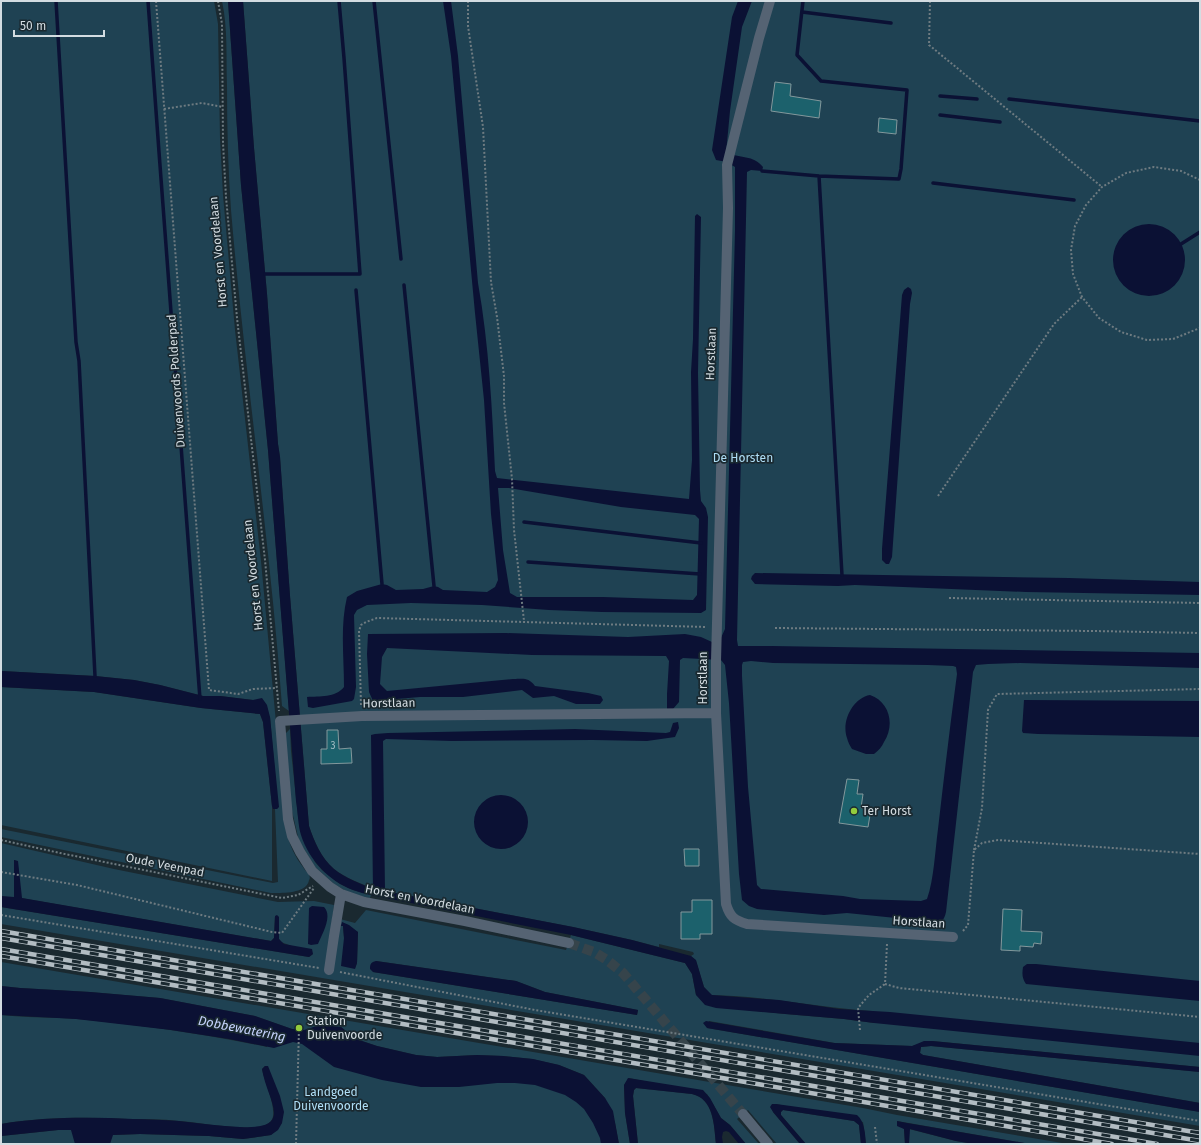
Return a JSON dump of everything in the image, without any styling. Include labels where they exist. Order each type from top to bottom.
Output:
[{"type":"street","name":"Horstlaan","points":[[770,1],[759,38],[727,165],[728,208],[716,627],[716,713],[726,904],[729,913],[736,921],[747,924],[953,937]]},
{"type":"street","name":"Horstlaan","points":[[282,721],[362,716],[716,713]]},
{"type":"street","name":"Horst en Voordelaan","points":[[282,721],[288,819],[292,836],[312,871],[330,887],[341,894],[364,902],[569,943]]},
{"type":"street","points":[[330,970],[341,894]]},
{"type":"street","points":[[743,1114],[768,1144]]},
{"type":"path","name":"Duivenvoords Polderpad","points":[[156,1],[209,690],[238,694],[253,689],[277,688]]},
{"type":"path","name":"Horst en Voordelaan","points":[[218,1],[222,24],[223,143],[226,197],[237,318],[265,560],[277,688],[282,721]]},
{"type":"path","points":[[468,1],[468,26],[483,126],[491,282],[504,376],[504,403],[512,479],[514,530],[524,621]]},
{"type":"path","points":[[930,1],[929,44],[1102,187]]},
{"type":"path","points":[[164,109],[202,103],[223,107]]},
{"type":"path","points":[[1200,180],[1182,171],[1154,167],[1126,173],[1102,187],[1086,205],[1075,226],[1071,250],[1073,274],[1082,297],[1099,318],[1121,332],[1147,340],[1173,339],[1200,328]]},
{"type":"path","points":[[938,496],[1054,324],[1082,297]]},
{"type":"path","points":[[949,598],[1200,603]]},
{"type":"path","points":[[362,716],[359,631],[361,626],[366,622],[377,618],[716,627]]},
{"type":"path","points":[[774,628],[1200,633]]},
{"type":"path","points":[[953,937],[960,934],[968,925],[974,850],[982,808],[988,710],[997,694],[1200,689]]},
{"type":"path","name":"Oude Veenpad","points":[[1,840],[60,854],[282,898],[298,895],[320,879]]},
{"type":"path","points":[[974,850],[982,843],[998,840],[1200,854]]},
{"type":"path","points":[[1,872],[77,885],[272,932],[282,933],[320,879]]},
{"type":"path","points":[[1,915],[330,970],[535,1010],[1200,1121]]},
{"type":"path","points":[[885,984],[888,933]]},
{"type":"path","points":[[860,1030],[858,1022],[858,1008],[869,995],[885,984]]},
{"type":"path","points":[[885,984],[899,988],[945,993],[1200,1017]]},
{"type":"path","points":[[296,1144],[299,1028]]},
{"type":"path","points":[[875,1128],[877,1144]]},
{"type":"green space","points":[[1,1],[214,1],[218,24],[220,138],[223,195],[235,330],[261,561],[285,820],[293,851],[310,877],[304,888],[293,892],[271,893],[1,837],[1,829],[273,883],[278,882],[275,809],[278,807],[270,717],[253,700],[220,696],[203,696],[134,680],[95,676],[1,671]]},
{"type":"green space","points":[[222,1],[228,1],[241,185],[268,450],[289,711],[282,706],[271,582],[243,334],[231,210],[227,133],[226,33]]},
{"type":"green space","name":"De Horsten","points":[[243,1],[1200,1],[1200,1067],[932,1041],[912,1046],[835,1043],[709,1021],[707,1028],[1200,1112],[1200,1126],[1,924],[1,907],[309,957],[313,954],[281,942],[279,939],[279,917],[275,916],[274,938],[271,941],[21,898],[17,861],[14,860],[14,898],[1,896],[1,843],[114,869],[278,902],[314,901],[334,905],[327,959],[340,919],[355,923],[366,910],[566,950],[571,935],[685,963],[692,974],[696,995],[747,1010],[874,1023],[871,1011],[751,997],[711,995],[704,987],[696,961],[691,956],[694,954],[693,952],[659,944],[659,947],[573,927],[385,891],[384,882],[374,880],[373,889],[338,872],[325,860],[309,826]],"holes":[[[343,926],[358,932],[357,963],[355,968],[344,938]],[[376,961],[516,981],[545,992],[638,1010],[637,1015],[373,972]]]},
{"type":"green space","points":[[1,687],[94,692],[201,708],[260,714],[263,722],[272,806],[272,881],[1,825]]},
{"type":"green space","points":[[290,729],[298,816],[315,862],[322,870],[340,884],[353,890],[371,895],[370,898],[361,897],[334,884],[315,867],[299,841],[291,807],[285,734]]},
{"type":"green space","points":[[1,962],[1068,1144],[1030,1144],[897,1121],[904,1129],[905,1144],[866,1144],[863,1122],[776,1104],[773,1112],[800,1144],[777,1144],[748,1110],[737,1119],[759,1144],[746,1144],[730,1125],[721,1118],[707,1094],[629,1078],[624,1085],[625,1113],[630,1144],[619,1144],[615,1123],[605,1098],[584,1075],[559,1065],[532,1059],[503,1056],[477,1055],[437,1057],[416,1055],[377,1046],[356,1039],[341,1027],[317,1026],[304,1031],[292,1029],[255,1016],[160,998],[1,986]]},
{"type":"green space","name":"Landgoed Duivenvoorde","points":[[1,1015],[77,1019],[125,1024],[173,1030],[267,1047],[268,1037],[491,1070],[581,1089],[606,1144],[1,1144],[1,1136],[58,1130],[72,1130],[113,1135],[140,1134],[209,1136],[243,1139],[271,1135],[282,1123],[265,1066],[262,1069],[272,1104],[273,1117],[271,1121],[262,1126],[218,1126],[166,1120],[96,1118],[64,1118],[1,1124]]},
{"type":"green space","points":[[931,1046],[1200,1072],[1200,1103],[923,1055],[920,1053],[921,1047]]},
{"type":"green space","points":[[636,1088],[692,1094],[705,1101],[712,1114],[716,1144],[638,1144],[633,1096]]},
{"type":"green space","points":[[783,1110],[854,1121],[859,1125],[861,1144],[806,1144],[781,1115]]},
{"type":"green space","points":[[909,1129],[956,1141],[974,1144],[909,1144]]},
{"type":"water","points":[[228,1],[243,1],[309,826],[318,849],[329,865],[343,875],[373,889],[371,735],[388,733],[575,729],[666,733],[670,732],[673,723],[678,722],[679,728],[675,737],[647,741],[452,741],[386,739],[383,741],[385,891],[573,927],[632,940],[691,956],[696,960],[704,987],[712,995],[779,1000],[839,1009],[890,1012],[1200,1043],[1200,1056],[844,1019],[716,1008],[705,1005],[696,995],[692,974],[685,963],[571,935],[364,894],[344,886],[321,868],[309,853],[301,835],[296,801],[268,450],[241,185]]},
{"type":"water","points":[[443,1],[451,1],[458,56],[478,283],[487,353],[495,471],[497,478],[689,499],[692,460],[691,372],[695,216],[697,214],[701,217],[698,373],[700,490],[701,501],[706,508],[708,517],[706,610],[701,613],[602,612],[482,605],[411,603],[367,605],[357,610],[354,615],[356,687],[354,699],[352,701],[313,708],[308,707],[307,697],[332,695],[344,687],[343,630],[347,597],[357,591],[382,584],[396,590],[423,589],[434,586],[443,590],[487,592],[495,587],[498,580],[491,514],[484,400],[451,56]],"holes":[[[498,488],[509,488],[621,507],[695,515],[699,519],[697,595],[693,600],[603,597],[517,597],[510,593],[503,550]]]},
{"type":"water","points":[[738,1],[752,1],[742,27],[730,111],[726,153],[755,160],[763,167],[762,171],[751,170],[747,172],[738,646],[1200,653],[1200,668],[1020,663],[976,665],[973,672],[946,912],[943,920],[940,921],[935,922],[847,913],[824,915],[757,909],[749,906],[742,900],[739,874],[729,703],[725,665],[721,660],[683,658],[680,660],[679,702],[673,709],[667,709],[669,661],[666,656],[532,655],[387,648],[382,657],[380,684],[387,691],[523,679],[530,681],[535,686],[588,693],[601,696],[603,700],[600,704],[576,704],[554,696],[533,698],[522,690],[463,697],[420,697],[373,701],[369,692],[367,654],[368,634],[506,633],[628,637],[685,634],[701,637],[712,642],[720,640],[725,629],[735,231],[735,167],[727,162],[716,160],[712,150],[732,17]],"holes":[[[751,661],[773,663],[928,665],[956,667],[957,674],[934,865],[927,899],[921,901],[860,899],[843,896],[761,889],[757,885],[748,787],[742,665],[743,662]]]},
{"type":"water","points":[[1149,224],[1163,227],[1175,234],[1182,246],[1185,260],[1182,274],[1175,286],[1163,293],[1149,296],[1135,293],[1123,286],[1116,274],[1113,260],[1116,246],[1123,234],[1135,227]]},
{"type":"water","points":[[908,287],[911,289],[912,293],[892,557],[889,564],[886,564],[882,560],[882,549],[902,295],[904,290]]},
{"type":"water","points":[[755,573],[1069,578],[1200,582],[1200,595],[1026,592],[855,585],[755,584],[751,579]]},
{"type":"water","points":[[1,671],[95,676],[134,680],[203,696],[220,696],[253,700],[262,698],[267,705],[270,717],[279,807],[277,809],[273,809],[272,806],[263,722],[260,714],[201,708],[94,692],[1,687]]},
{"type":"water","points":[[870,695],[877,698],[886,708],[890,722],[887,735],[880,749],[874,754],[866,754],[852,749],[847,738],[846,725],[847,718],[854,705],[864,697]]},
{"type":"water","points":[[1024,700],[1200,701],[1200,737],[1023,733]]},
{"type":"water","points":[[501,795],[511,797],[520,803],[526,812],[528,822],[526,832],[520,841],[511,847],[501,849],[491,847],[482,841],[476,832],[474,822],[476,812],[482,803],[491,797]]},
{"type":"water","points":[[14,860],[18,861],[22,898],[271,941],[274,938],[275,916],[277,915],[279,917],[279,939],[284,944],[312,949],[313,954],[309,957],[1,907],[1,896],[14,897]]},
{"type":"water","points":[[312,906],[324,907],[327,920],[318,944],[311,945],[308,944],[309,908]]},
{"type":"water","points":[[342,922],[358,932],[357,963],[355,969],[341,966],[344,938],[343,926],[341,926]]},
{"type":"water","points":[[376,961],[516,981],[545,992],[638,1010],[637,1015],[373,972],[370,969],[370,966]]},
{"type":"water","points":[[1027,964],[1200,981],[1200,1001],[1026,984],[1022,972],[1023,967]]},
{"type":"water","name":"Dobbewatering","points":[[1,986],[160,998],[255,1016],[292,1029],[304,1030],[324,1025],[341,1027],[356,1039],[377,1046],[416,1055],[437,1057],[477,1055],[503,1056],[533,1059],[559,1065],[584,1075],[605,1098],[613,1111],[619,1144],[601,1144],[600,1138],[593,1123],[584,1109],[565,1095],[535,1085],[497,1083],[459,1087],[421,1087],[382,1080],[334,1067],[302,1044],[293,1042],[274,1048],[171,1030],[76,1019],[1,1015]]},
{"type":"water","points":[[706,1021],[834,1043],[912,1046],[924,1041],[932,1041],[1200,1067],[1200,1072],[931,1046],[921,1047],[920,1053],[923,1055],[1200,1103],[1200,1112],[707,1028],[703,1023]]},
{"type":"water","points":[[265,1066],[268,1066],[280,1096],[284,1112],[282,1123],[278,1130],[271,1135],[243,1139],[209,1136],[140,1134],[113,1135],[110,1144],[75,1144],[71,1130],[1,1136],[1,1124],[67,1118],[150,1119],[232,1127],[257,1127],[268,1124],[273,1118],[274,1111],[262,1069]]},
{"type":"water","points":[[628,1078],[703,1090],[710,1098],[721,1118],[730,1125],[746,1144],[739,1144],[729,1132],[726,1131],[723,1132],[723,1144],[716,1144],[712,1114],[705,1101],[699,1097],[692,1094],[636,1088],[633,1096],[638,1144],[630,1144],[625,1113],[624,1085]]},
{"type":"water","points":[[772,1104],[857,1115],[862,1121],[866,1144],[861,1144],[859,1125],[854,1121],[783,1110],[781,1115],[806,1144],[800,1144],[773,1112],[770,1107]]},
{"type":"water","points":[[897,1121],[1030,1144],[974,1144],[910,1129],[909,1144],[905,1144],[904,1129],[897,1126]]},
{"type":"building","points":[[775,82],[791,84],[790,96],[821,101],[819,118],[771,111]]},
{"type":"building","points":[[879,118],[897,120],[896,134],[878,132]]},
{"type":"building","points":[[327,730],[338,730],[339,749],[351,748],[352,763],[321,764],[321,749],[327,749]]},
{"type":"building","points":[[847,779],[859,780],[857,794],[863,794],[861,808],[871,809],[868,827],[839,823]]},
{"type":"building","points":[[684,849],[699,849],[699,866],[685,866]]},
{"type":"building","points":[[692,900],[712,900],[712,934],[700,934],[700,939],[681,939],[681,912],[692,912]]},
{"type":"building","points":[[1003,909],[1022,910],[1021,931],[1042,932],[1041,944],[1034,943],[1033,947],[1020,946],[1020,951],[1001,950]]},
{"type":"waterway","points":[[56,1],[76,342],[79,361],[95,676]]},
{"type":"waterway","points":[[148,1],[200,699]]},
{"type":"waterway","points":[[265,274],[360,274],[339,1]]},
{"type":"waterway","points":[[374,1],[401,259]]},
{"type":"waterway","points":[[762,171],[819,176],[899,179],[907,90],[821,81],[797,55],[803,1]]},
{"type":"waterway","points":[[802,12],[891,23]]},
{"type":"waterway","points":[[940,96],[977,99]]},
{"type":"waterway","points":[[1009,99],[1200,121]]},
{"type":"waterway","points":[[940,115],[1000,122]]},
{"type":"waterway","points":[[819,176],[842,575]]},
{"type":"waterway","points":[[933,183],[1074,200]]},
{"type":"waterway","points":[[1181,244],[1200,232]]},
{"type":"waterway","points":[[404,285],[434,586]]},
{"type":"waterway","points":[[356,290],[382,584]]},
{"type":"waterway","points":[[524,522],[701,543]]},
{"type":"waterway","points":[[528,562],[700,574]]},
{"type":"tunnel","points":[[569,943],[594,952],[623,973],[743,1114]]},
{"type":"railway","points":[[1,931],[1200,1133]]},
{"type":"railway","points":[[1,938],[1200,1141]]},
{"type":"railway","points":[[1,949],[1157,1144]]},
{"type":"railway","points":[[1,956],[1112,1144]]},
{"type":"place","name":"Ter Horst","points":[[854,811]]},
{"type":"place","name":"Station Duivenvoorde","points":[[299,1028]]}]
